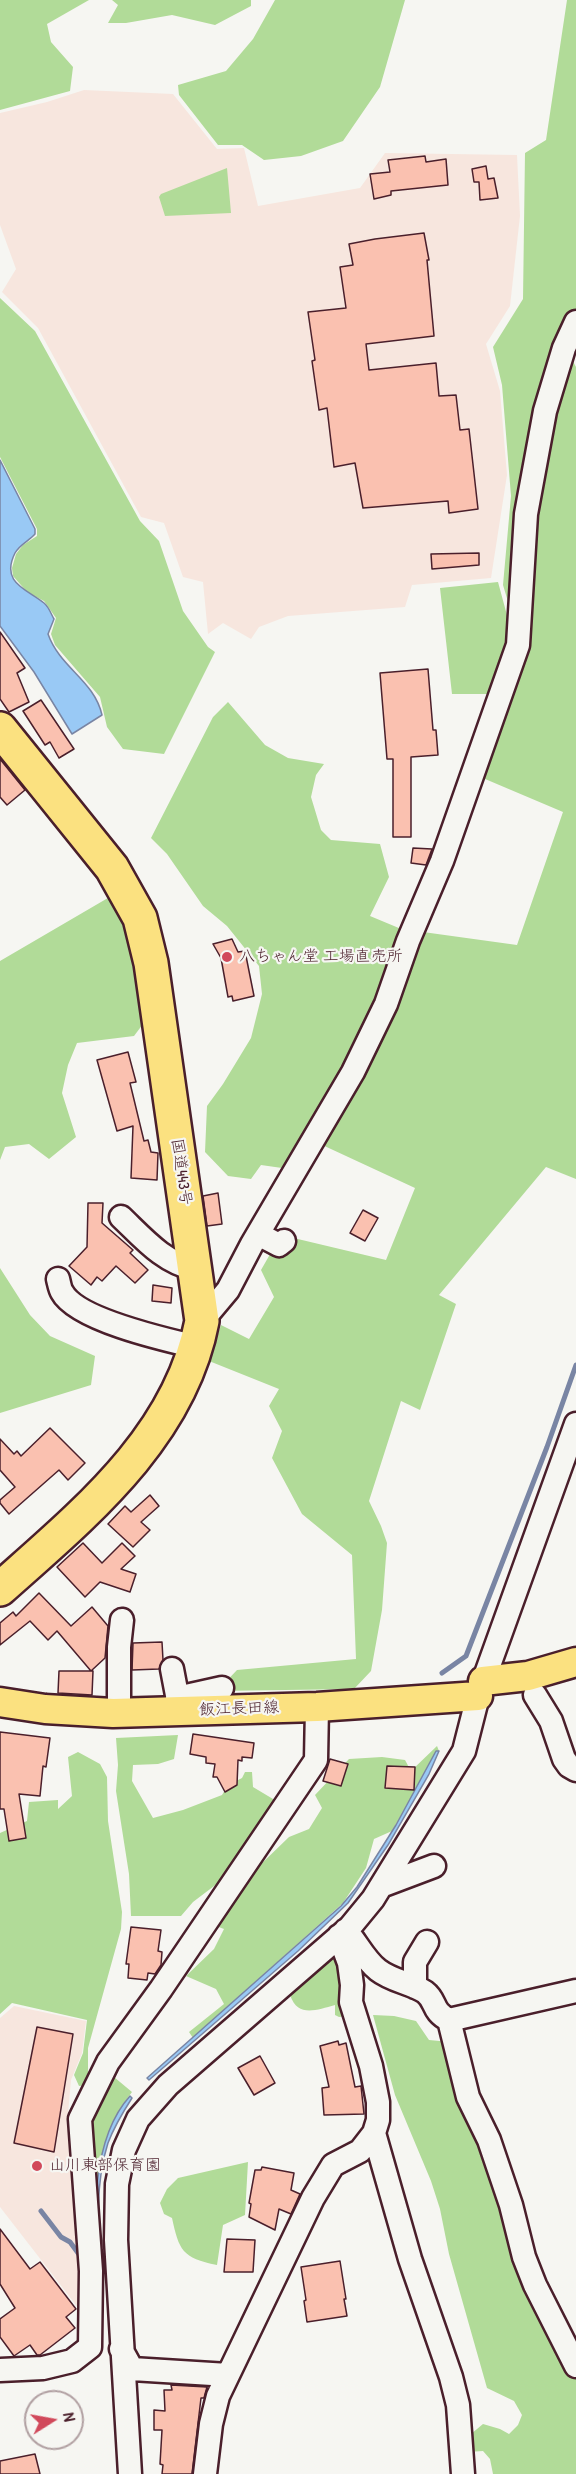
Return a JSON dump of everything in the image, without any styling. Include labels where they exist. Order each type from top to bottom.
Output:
[{"type":"highway","name":"国道443号","points":[[0,729],[112,868],[140,918],[151,963],[195,1269],[199,1334],[187,1375],[136,1458],[95,1504],[0,1589]]},
{"type":"main road","name":"飯江長田線","points":[[0,1702],[45,1709],[119,1713],[178,1704],[317,1707],[480,1688],[576,1662]]},
{"type":"street","points":[[58,1279],[62,1293],[76,1306],[123,1328],[199,1334],[228,1290],[258,1234],[353,1072],[386,1004],[408,941],[442,861],[518,645],[526,514],[545,411],[573,337]]},
{"type":"street","points":[[121,1217],[154,1249],[181,1267],[195,1269]]},
{"type":"street","points":[[258,1234],[279,1245],[284,1241]]},
{"type":"street","points":[[130,2474],[116,2240],[117,2184],[124,2150],[138,2119],[168,2085],[343,1933],[381,1886],[464,1751],[480,1688],[576,1424]]},
{"type":"street","points":[[119,1713],[119,1647],[122,1620]]},
{"type":"street","points":[[172,1669],[178,1704],[222,1688]]},
{"type":"street","points":[[535,1695],[551,1721],[564,1759],[576,1770]]},
{"type":"street","points":[[90,2347],[92,2271],[80,2120],[108,2062],[161,1989],[316,1760],[317,1707]]},
{"type":"street","points":[[381,1886],[434,1866]]},
{"type":"street","points":[[343,1933],[380,1971],[427,1993],[435,2010],[440,2016],[449,2020],[576,1991]]},
{"type":"street","points":[[205,2474],[211,2424],[218,2396],[318,2190],[333,2165],[360,2151],[374,2133],[378,2120],[378,2102],[371,2066],[351,2002],[349,1963],[343,1933]]},
{"type":"street","points":[[415,1987],[415,1962],[427,1942]]},
{"type":"street","points":[[449,2020],[468,2097],[489,2140],[511,2205],[524,2257],[535,2285],[576,2366]]},
{"type":"street","points":[[374,2133],[410,2259],[451,2378],[458,2405],[463,2474]]},
{"type":"street","points":[[0,2370],[43,2368],[72,2361],[90,2347],[121,2348]]},
{"type":"street","points":[[121,2348],[132,2369],[228,2375]]},
{"type":"shaded area","points":[[84,90],[173,94],[217,149],[244,148],[258,206],[360,188],[385,153],[517,155],[520,216],[510,306],[486,344],[500,391],[507,475],[491,578],[412,585],[405,607],[288,616],[259,627],[251,639],[223,623],[208,634],[203,582],[183,577],[164,523],[141,517],[38,328],[2,292],[16,269],[0,225],[0,113],[47,102]]},
{"type":"shaded area","name":"山川東部保育園","points":[[14,2006],[86,2021],[82,2053],[71,2080],[67,2125],[87,2231],[83,2314],[0,2207],[0,2018]]},
{"type":"green space","points":[[0,0],[89,0],[47,24],[51,42],[73,67],[70,91],[0,110]]},
{"type":"green space","points":[[112,0],[251,0],[251,6],[215,25],[172,15],[126,23],[108,23],[118,5]]},
{"type":"green space","points":[[275,0],[405,0],[380,87],[343,141],[301,156],[264,160],[242,145],[218,145],[179,95],[178,85],[226,71],[253,39]]},
{"type":"green space","points":[[567,0],[576,0],[576,309],[561,343],[515,625],[503,585],[511,496],[502,385],[493,347],[523,299],[525,153],[546,140]]},
{"type":"green space","points":[[227,168],[231,213],[165,216],[159,197],[161,194]]},
{"type":"green space","points":[[0,298],[35,331],[140,521],[159,541],[183,611],[208,647],[215,652],[164,754],[123,749],[107,727],[100,697],[55,645],[51,634],[56,618],[44,601],[27,592],[13,576],[12,568],[16,554],[23,545],[37,536],[37,529],[0,457]]},
{"type":"green space","points":[[569,354],[576,367],[576,1179],[546,1167],[439,1295],[456,1304],[420,1410],[401,1401],[369,1501],[387,1543],[382,1610],[371,1671],[354,1689],[217,1691],[237,1670],[356,1659],[352,1555],[302,1514],[272,1458],[282,1431],[269,1406],[279,1389],[209,1361],[221,1325],[249,1339],[274,1297],[261,1270],[281,1235],[386,1260],[415,1188],[318,1143],[423,932],[517,945],[563,812],[478,776],[526,636],[534,515]]},
{"type":"green space","points":[[498,582],[511,630],[491,694],[452,694],[440,588]]},
{"type":"green space","points":[[228,702],[265,745],[288,758],[324,764],[316,775],[311,797],[321,830],[331,840],[380,844],[389,877],[370,916],[406,931],[373,1021],[289,1169],[261,1165],[251,1179],[228,1176],[205,1152],[207,1106],[251,1038],[262,994],[259,966],[227,926],[203,906],[167,854],[151,838],[213,717]]},
{"type":"green space","points":[[113,895],[133,937],[146,1020],[134,1036],[77,1043],[68,1065],[62,1093],[76,1137],[49,1159],[29,1144],[5,1147],[0,1160],[0,961]]},
{"type":"green space","points":[[0,1268],[30,1315],[50,1336],[95,1356],[91,1385],[0,1413]]},
{"type":"green space","points":[[178,1735],[174,1759],[158,1764],[133,1765],[132,1781],[153,1818],[183,1810],[222,1795],[228,1785],[242,1778],[245,1772],[252,1772],[253,1787],[278,1802],[222,1880],[193,1902],[181,1916],[131,1916],[129,1874],[116,1791],[118,1765],[116,1738]]},
{"type":"green space","points":[[437,1746],[439,1751],[392,1831],[374,1839],[366,1868],[343,1903],[193,2038],[189,2032],[224,2004],[216,1989],[186,1976],[214,1949],[224,1929],[216,1926],[257,1868],[289,1837],[309,1829],[322,1808],[315,1795],[349,1759],[382,1757],[405,1760],[411,1771]]},
{"type":"green space","points":[[78,1752],[100,1764],[107,1777],[108,1821],[122,1912],[121,1929],[88,2048],[88,2085],[79,2086],[74,2075],[83,2053],[87,2020],[12,2003],[0,2014],[0,1833],[27,1821],[29,1802],[58,1800],[58,1809],[72,1796],[68,1757]]},
{"type":"green space","points":[[338,1949],[347,2016],[335,2015],[335,2005],[308,2011],[298,2007],[290,1995]]},
{"type":"green space","points":[[373,2015],[394,2016],[416,2021],[429,2040],[450,2042],[576,2376],[576,2474],[493,2474],[490,2459],[483,2451],[468,2452],[465,2439],[483,2424],[509,2434],[518,2425],[522,2415],[514,2401],[487,2388],[449,2254],[440,2209],[431,2181],[395,2095]]},
{"type":"green space","points":[[114,2077],[132,2092],[116,2118],[105,2143],[96,2201],[88,2125],[100,2099]]},
{"type":"green space","points":[[248,2162],[245,2215],[223,2225],[217,2265],[189,2255],[180,2245],[172,2218],[164,2214],[160,2203],[167,2189],[178,2178]]},
{"type":"water","points":[[0,460],[35,529],[35,534],[15,553],[11,563],[13,578],[23,589],[49,609],[54,619],[48,634],[53,646],[92,692],[102,715],[72,734],[34,672],[0,626]]},
{"type":"water","points":[[436,1751],[439,1751],[429,1774],[388,1845],[348,1903],[298,1951],[149,2080],[147,2078],[341,1906],[357,1887],[396,1825]]},
{"type":"water","points":[[130,2096],[132,2098],[110,2137],[103,2163],[98,2226],[103,2312],[98,2312],[95,2229],[99,2170],[105,2143],[115,2118]]},
{"type":"building","points":[[425,156],[426,162],[446,159],[448,185],[391,191],[391,195],[374,199],[370,174],[390,172],[388,160]]},
{"type":"building","points":[[486,166],[488,179],[494,178],[498,198],[480,200],[479,182],[474,182],[472,169]]},
{"type":"building","points":[[424,233],[429,260],[427,260],[434,336],[366,344],[369,370],[436,363],[439,396],[456,395],[460,430],[469,429],[478,509],[449,513],[448,501],[363,508],[355,463],[334,467],[327,408],[319,410],[308,312],[346,308],[340,267],[353,265],[349,244]]},
{"type":"building","points":[[479,553],[479,565],[432,569],[431,554]]},
{"type":"building","points":[[0,632],[25,668],[17,673],[29,702],[9,712],[0,699]]},
{"type":"building","points":[[428,669],[433,730],[436,730],[438,755],[411,757],[411,837],[393,837],[393,759],[387,759],[380,673]]},
{"type":"building","points":[[41,700],[74,749],[59,758],[50,742],[45,745],[23,711]]},
{"type":"building","points":[[0,759],[25,790],[7,805],[0,797]]},
{"type":"building","points":[[413,848],[432,849],[426,865],[411,863]]},
{"type":"building","name":"八ちゃん堂 工場直売所","points":[[232,939],[238,952],[245,951],[254,996],[233,1001],[232,996],[228,997],[221,958],[213,944]]},
{"type":"building","points":[[128,1052],[136,1082],[130,1083],[144,1141],[148,1140],[151,1152],[158,1153],[157,1180],[131,1178],[133,1126],[117,1131],[97,1060]]},
{"type":"building","points":[[218,1193],[222,1224],[207,1226],[203,1196]]},
{"type":"building","points":[[88,1203],[103,1203],[102,1223],[133,1250],[130,1253],[148,1270],[135,1283],[116,1266],[102,1281],[97,1277],[91,1285],[69,1266],[87,1247]]},
{"type":"building","points":[[363,1210],[378,1218],[365,1241],[350,1233]]},
{"type":"building","points":[[153,1285],[172,1288],[171,1303],[152,1301]]},
{"type":"building","points":[[50,1428],[85,1463],[68,1480],[59,1470],[9,1514],[0,1500],[15,1487],[0,1470],[0,1439],[14,1454],[17,1451],[21,1456]]},
{"type":"building","points":[[150,1495],[159,1506],[141,1522],[150,1530],[133,1547],[108,1524],[125,1506],[131,1512]]},
{"type":"building","points":[[83,1543],[102,1563],[122,1543],[135,1556],[121,1569],[136,1574],[130,1592],[100,1582],[85,1597],[57,1567]]},
{"type":"building","points":[[39,1593],[71,1626],[92,1607],[108,1626],[105,1658],[91,1671],[57,1631],[48,1640],[30,1621],[0,1645],[0,1623],[13,1612],[16,1616]]},
{"type":"building","points":[[162,1642],[163,1660],[159,1669],[132,1670],[133,1643]]},
{"type":"building","points":[[59,1671],[93,1671],[92,1695],[58,1693]]},
{"type":"building","points":[[0,1732],[50,1738],[46,1767],[43,1766],[40,1796],[19,1794],[26,1838],[9,1841],[4,1809],[0,1809]]},
{"type":"building","points":[[193,1734],[254,1743],[252,1758],[242,1757],[242,1761],[238,1760],[237,1785],[225,1792],[217,1777],[213,1777],[215,1764],[206,1763],[206,1757],[190,1754]]},
{"type":"building","points":[[330,1759],[348,1764],[341,1786],[323,1781]]},
{"type":"building","points":[[387,1766],[415,1767],[414,1790],[385,1788]]},
{"type":"building","points":[[131,1927],[161,1930],[158,1951],[162,1952],[161,1965],[155,1974],[148,1973],[147,1980],[128,1978],[129,1964],[126,1964]]},
{"type":"building","points":[[37,2027],[73,2034],[54,2152],[14,2143]]},
{"type":"building","points":[[338,2041],[339,2045],[346,2043],[355,2087],[361,2086],[364,2114],[324,2115],[322,2088],[329,2087],[320,2046]]},
{"type":"building","points":[[260,2056],[275,2083],[254,2095],[238,2068]]},
{"type":"building","points":[[262,2167],[294,2173],[291,2190],[300,2194],[291,2214],[279,2209],[275,2230],[249,2217],[255,2170],[261,2170]]},
{"type":"building","points":[[0,2229],[30,2269],[40,2262],[76,2309],[66,2317],[75,2328],[40,2355],[37,2355],[30,2345],[14,2356],[0,2337],[0,2319],[15,2308],[0,2284]]},
{"type":"building","points":[[227,2239],[255,2240],[253,2272],[224,2272]]},
{"type":"building","points":[[340,2261],[347,2316],[307,2322],[301,2267]]},
{"type":"building","points":[[171,2385],[207,2387],[204,2398],[201,2398],[192,2474],[162,2474],[163,2465],[160,2464],[162,2430],[154,2430],[154,2410],[165,2411],[164,2390],[172,2390]]},
{"type":"building","points":[[35,2454],[40,2474],[0,2474],[0,2461]]},
{"type":"waterway","points":[[442,1673],[466,1656],[547,1447],[576,1365]]},
{"type":"waterway","points":[[41,2211],[61,2237],[70,2242],[81,2257]]},
{"type":"place","name":"八ちゃん堂 工場直売所","points":[[227,957]]},
{"type":"place","name":"山川東部保育園","points":[[37,2166]]}]
